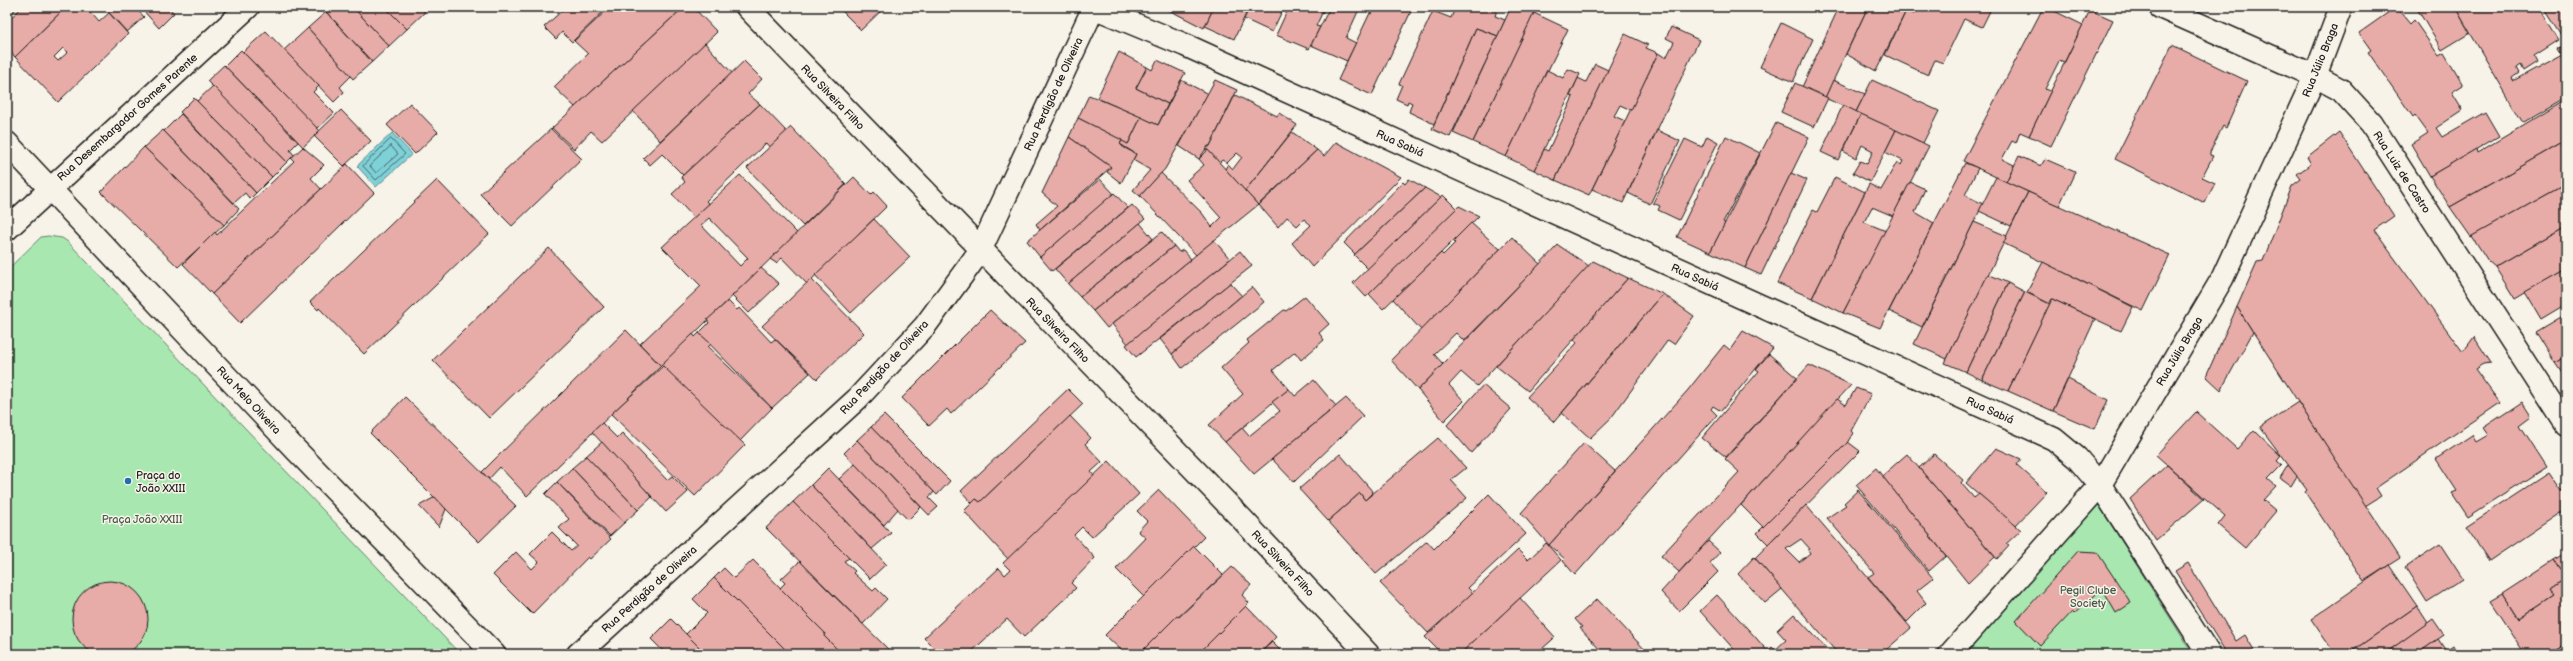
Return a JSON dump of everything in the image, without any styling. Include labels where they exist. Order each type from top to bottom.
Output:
[{"type":"street","name":"Rua Desembargador Gomes Parente","points":[[7,229],[49,188],[248,7]]},
{"type":"street","name":"Rua Silveira Filho","points":[[747,7],[980,251],[1242,519],[1368,654]]},
{"type":"street","name":"Rua Perdigão de Oliveira","points":[[578,654],[857,399],[925,326],[980,251],[1094,7]]},
{"type":"street","name":"Rua Sabiá","points":[[1094,7],[1207,55],[2054,439],[2077,458],[2100,485],[2209,654]]},
{"type":"street","name":"Rua Luiz de Castro","points":[[2160,7],[2315,76],[2341,90],[2371,123],[2566,425]]},
{"type":"street","name":"Rua Júlio Braga","points":[[1950,654],[2100,485],[2222,279],[2315,76],[2341,7]]},
{"type":"street","name":"Rua Melo Oliveira","points":[[7,143],[295,448],[494,654]]},
{"type":"green space","name":"Praça João XXIII","points":[[48,236],[62,238],[68,242],[460,654],[7,654],[7,270],[41,237]]},
{"type":"green space","name":"Pegil Clube Society","points":[[2096,501],[2193,654],[1957,654]]},
{"type":"water","points":[[392,133],[412,154],[376,187],[357,166]]},
{"type":"building","points":[[7,7],[18,7],[7,18]]},
{"type":"building","points":[[22,7],[66,7],[15,57],[7,48],[7,22]]},
{"type":"building","points":[[66,7],[86,7],[99,22],[109,13],[128,34],[58,102],[15,57]],"holes":[[[63,48],[68,52],[58,61],[54,57]]]},
{"type":"building","points":[[104,7],[135,7],[144,17],[127,32]]},
{"type":"building","points":[[140,7],[168,7],[174,13],[159,28]]},
{"type":"building","points":[[322,7],[353,7],[389,46],[372,62]]},
{"type":"building","points":[[353,7],[385,7],[407,29],[389,46]]},
{"type":"building","points":[[385,7],[419,7],[425,12],[407,29]]},
{"type":"building","points":[[566,7],[608,7],[572,42],[562,32],[556,39],[544,27]]},
{"type":"building","points":[[610,7],[684,7],[575,107],[554,87],[588,54],[574,41]]},
{"type":"building","points":[[684,7],[693,7],[717,32],[602,141],[591,131],[574,149],[552,128]]},
{"type":"building","points":[[838,7],[885,7],[861,30]]},
{"type":"building","points":[[1163,7],[1214,7],[1204,28]]},
{"type":"building","points":[[1214,7],[1231,7],[1246,14],[1234,39],[1205,26]]},
{"type":"building","points":[[1250,7],[1284,7],[1272,32],[1244,19]]},
{"type":"building","points":[[1289,7],[1325,7],[1316,26],[1320,27],[1309,49],[1276,35]]},
{"type":"building","points":[[1330,7],[1360,7],[1346,38],[1356,43],[1347,61],[1311,45]]},
{"type":"building","points":[[1375,7],[1413,7],[1372,95],[1338,80],[1370,13],[1372,14]]},
{"type":"building","points":[[1453,7],[1498,7],[1495,16],[1505,20],[1498,36],[1476,28],[1434,124],[1409,112],[1412,103],[1408,101],[1407,104],[1396,99],[1402,85],[1399,84],[1433,11],[1451,18],[1455,8]]},
{"type":"building","points":[[1511,7],[1528,7],[1536,10],[1473,142],[1453,133]]},
{"type":"building","points":[[1839,7],[1868,7],[1825,98],[1802,87]]},
{"type":"building","points":[[1868,7],[1908,7],[1876,71],[1846,54]]},
{"type":"building","points":[[1917,7],[1992,7],[1982,27],[1964,19],[1943,63],[1935,60],[1928,75],[1885,55],[1906,11],[1914,14]]},
{"type":"building","points":[[2046,7],[2083,25],[2064,63],[2059,61],[2045,89],[2051,91],[2029,136],[2020,132],[2016,143],[2012,141],[2002,159],[2014,165],[2006,182],[1963,161],[2043,8]]},
{"type":"building","points":[[2396,7],[2410,24],[2414,20],[2439,56],[2444,53],[2463,85],[2452,92],[2463,110],[2436,128],[2442,137],[2485,112],[2499,136],[2430,176],[2411,144],[2428,133],[2415,115],[2413,117],[2368,52],[2371,50],[2359,33]]},
{"type":"building","points":[[2416,7],[2455,7],[2470,33],[2442,50]]},
{"type":"building","points":[[2455,7],[2539,7],[2559,40],[2534,56],[2537,62],[2523,71],[2520,65],[2516,68],[2519,73],[2512,78],[2513,81],[2562,54],[2558,48],[2566,43],[2566,98],[2523,123]]},
{"type":"building","points":[[2544,7],[2566,7],[2566,41]]},
{"type":"building","points":[[2090,10],[2113,20],[2051,146],[2029,136]]},
{"type":"building","points":[[326,12],[372,62],[353,79],[308,28]]},
{"type":"building","points":[[1534,13],[1568,29],[1506,157],[1473,142]]},
{"type":"building","points":[[1781,23],[1813,39],[1793,82],[1760,67]]},
{"type":"building","points":[[1671,27],[1699,40],[1623,203],[1592,189],[1658,53],[1666,58],[1674,42],[1666,38]]},
{"type":"building","points":[[308,28],[351,76],[340,87],[344,92],[334,102],[284,50]]},
{"type":"building","points":[[1476,28],[1498,36],[1450,137],[1432,129]]},
{"type":"building","points":[[266,31],[319,86],[313,92],[334,113],[317,129],[243,52]]},
{"type":"building","points":[[1625,34],[1648,45],[1646,48],[1658,53],[1631,110],[1620,105],[1614,116],[1625,121],[1589,195],[1555,180]]},
{"type":"building","points":[[705,43],[732,73],[660,141],[633,111]]},
{"type":"building","points":[[2172,45],[2247,81],[2226,128],[2223,126],[2210,152],[2210,155],[2213,156],[2202,177],[2215,183],[2205,203],[2115,159]]},
{"type":"building","points":[[241,50],[320,131],[303,147],[225,66]]},
{"type":"building","points":[[1119,52],[1147,67],[1136,88],[1168,104],[1158,125],[1097,98]]},
{"type":"building","points":[[1157,60],[1185,73],[1168,104],[1136,88],[1147,67],[1152,70]]},
{"type":"building","points":[[744,61],[762,79],[748,94],[760,104],[683,175],[662,154],[650,165],[643,158]]},
{"type":"building","points":[[1595,64],[1608,70],[1555,180],[1534,170],[1544,149],[1548,151],[1573,97],[1570,96],[1578,78],[1586,82]]},
{"type":"building","points":[[224,65],[298,142],[290,150],[294,155],[287,162],[207,81]]},
{"type":"building","points":[[1568,69],[1580,74],[1534,170],[1506,157],[1547,70],[1563,78]]},
{"type":"building","points":[[1181,80],[1208,94],[1165,169],[1140,196],[1133,190],[1150,170],[1133,160],[1136,154],[1120,144],[1122,140],[1128,144],[1141,117],[1158,125]]},
{"type":"building","points":[[1215,80],[1237,90],[1210,146],[1208,146],[1199,159],[1179,146]]},
{"type":"building","points":[[1833,80],[1865,94],[1856,112],[1825,98]]},
{"type":"building","points":[[1872,80],[1939,111],[1923,143],[1856,112]]},
{"type":"building","points":[[1795,83],[1828,98],[1814,127],[1781,112]]},
{"type":"building","points":[[213,86],[287,162],[272,177],[197,101]]},
{"type":"building","points":[[1089,95],[1141,117],[1128,144],[1078,118]]},
{"type":"building","points":[[1235,95],[1277,116],[1279,113],[1297,125],[1245,191],[1225,169],[1228,164],[1233,169],[1242,157],[1237,153],[1227,163],[1222,160],[1219,163],[1208,150],[1205,150],[1210,146]]},
{"type":"building","points":[[194,98],[272,177],[256,193],[180,112]]},
{"type":"building","points":[[2566,100],[2566,141],[2450,207],[2430,176],[2476,149],[2477,153]]},
{"type":"building","points":[[410,103],[438,132],[415,154],[387,125]]},
{"type":"building","points":[[760,104],[787,132],[770,148],[766,143],[706,201],[709,204],[694,218],[672,194],[685,182],[681,177]]},
{"type":"building","points":[[1843,105],[1861,114],[1838,160],[1821,152]]},
{"type":"building","points":[[341,110],[371,141],[344,166],[314,136]]},
{"type":"building","points":[[181,114],[256,193],[250,199],[245,193],[234,203],[164,131]]},
{"type":"building","points":[[1861,114],[1896,130],[1870,182],[1853,173],[1860,161],[1867,164],[1873,151],[1862,145],[1856,158],[1843,151]]},
{"type":"building","points":[[1078,118],[1122,140],[1120,144],[1123,147],[1136,154],[1121,183],[1107,172],[1111,167],[1069,137]]},
{"type":"building","points":[[1776,123],[1809,137],[1745,268],[1710,252]]},
{"type":"building","points":[[791,127],[846,184],[803,226],[747,168]]},
{"type":"building","points":[[551,129],[582,159],[512,226],[480,194]]},
{"type":"building","points":[[163,130],[239,209],[224,225],[144,147]]},
{"type":"building","points":[[1657,130],[1680,141],[1650,204],[1628,193]]},
{"type":"building","points":[[1896,130],[1929,146],[1893,216],[1872,207],[1864,222],[1886,231],[1843,313],[1812,298],[1869,184],[1881,190],[1897,162],[1901,165],[1903,161],[1885,152]]},
{"type":"building","points":[[1292,132],[1317,150],[1258,205],[1245,191]]},
{"type":"building","points":[[2339,132],[2394,216],[2374,230],[2463,352],[2474,337],[2491,363],[2483,364],[2475,369],[2500,403],[2376,488],[2381,496],[2365,506],[2237,307],[2257,262],[2263,261],[2292,186],[2301,179],[2297,174],[2311,164],[2307,157]]},
{"type":"building","points":[[1707,136],[1718,142],[1679,220],[1658,210],[1660,206],[1653,203],[1685,139],[1702,147]]},
{"type":"building","points":[[1726,136],[1760,153],[1723,222],[1725,223],[1710,252],[1677,237]]},
{"type":"building","points":[[1069,137],[1111,167],[1040,230],[1036,224],[1057,206],[1042,193]]},
{"type":"building","points":[[2566,141],[2566,184],[2471,237],[2450,207]]},
{"type":"building","points":[[1336,142],[1401,177],[1312,267],[1292,243],[1311,225],[1304,219],[1297,226],[1287,217],[1278,227],[1259,205],[1317,150],[1324,156]]},
{"type":"building","points":[[144,147],[224,225],[178,267],[101,192]]},
{"type":"building","points":[[303,147],[324,165],[311,178],[321,189],[212,294],[183,264],[215,232],[217,235],[294,161],[291,158]]},
{"type":"building","points":[[1208,150],[1258,205],[1196,255],[1140,196],[1161,173],[1202,213],[1212,227],[1221,218],[1187,180],[1204,165],[1199,159]]},
{"type":"building","points":[[2019,156],[2041,166],[2045,159],[2075,172],[2059,206],[2006,182]]},
{"type":"building","points":[[1965,163],[1978,168],[1965,195],[1983,204],[1922,327],[1889,311]]},
{"type":"building","points":[[347,164],[374,193],[240,323],[212,294]]},
{"type":"building","points":[[1791,173],[1807,180],[1761,275],[1745,268]]},
{"type":"building","points":[[740,175],[797,233],[661,366],[640,344],[701,286],[662,247]],"holes":[[[709,218],[748,258],[740,266],[701,225]]]},
{"type":"building","points":[[854,177],[871,195],[874,192],[887,206],[807,284],[782,258],[776,263],[770,259]]},
{"type":"building","points":[[1835,177],[1865,192],[1812,298],[1777,283],[1813,210],[1817,212]]},
{"type":"building","points":[[1996,177],[2028,192],[2011,226],[1979,211]]},
{"type":"building","points":[[1100,179],[1114,194],[1040,257],[1027,241]]},
{"type":"building","points":[[1409,179],[1425,188],[1355,254],[1344,243],[1403,182],[1405,184]]},
{"type":"building","points":[[437,180],[489,234],[364,354],[319,308],[318,310],[310,302]]},
{"type":"building","points":[[1910,182],[1925,189],[1915,212],[1934,223],[1880,328],[1843,313]]},
{"type":"building","points":[[2566,184],[2566,226],[2495,267],[2488,261],[2472,236]]},
{"type":"building","points":[[1425,188],[1441,197],[1368,269],[1354,255]]},
{"type":"building","points":[[2028,192],[2170,255],[2143,311],[2003,243]]},
{"type":"building","points":[[1114,193],[1128,208],[1052,271],[1040,257]]},
{"type":"building","points":[[1443,195],[1457,209],[1366,297],[1353,283]]},
{"type":"building","points":[[1132,205],[1145,219],[1068,284],[1055,269]]},
{"type":"building","points":[[1459,206],[1479,216],[1383,309],[1369,294]]},
{"type":"building","points":[[874,219],[910,257],[851,313],[815,275]]},
{"type":"building","points":[[1974,222],[2007,236],[1947,359],[1914,344]]},
{"type":"building","points":[[1140,223],[1153,239],[1080,297],[1068,284]]},
{"type":"building","points":[[1471,223],[1500,249],[1421,330],[1393,299],[1441,253],[1443,255],[1455,243],[1453,241]]},
{"type":"building","points":[[2566,226],[2566,269],[2515,299],[2495,267]]},
{"type":"building","points":[[1162,232],[1174,246],[1093,311],[1080,297]]},
{"type":"building","points":[[1512,237],[1540,264],[1464,341],[1456,333],[1434,354],[1443,364],[1418,390],[1391,360]]},
{"type":"building","points":[[1214,240],[1230,259],[1128,344],[1112,324]]},
{"type":"building","points":[[1558,245],[1589,266],[1477,386],[1461,372],[1449,385],[1464,401],[1444,421],[1418,390]]},
{"type":"building","points":[[1174,246],[1179,252],[1183,250],[1191,259],[1107,328],[1093,311]]},
{"type":"building","points":[[549,248],[604,307],[489,418],[433,360]]},
{"type":"building","points":[[1240,251],[1252,266],[1136,357],[1126,345]]},
{"type":"building","points":[[1593,261],[1628,278],[1528,391],[1496,366]]},
{"type":"building","points":[[2043,262],[2133,307],[2121,331],[2052,299],[2050,304],[2027,292]]},
{"type":"building","points":[[761,268],[779,284],[749,313],[732,296]]},
{"type":"building","points":[[2566,269],[2566,304],[2541,319],[2525,292]]},
{"type":"building","points":[[1988,274],[2008,283],[1966,372],[1945,363]]},
{"type":"building","points":[[1628,278],[1663,294],[1554,422],[1527,397],[1577,343],[1574,339]]},
{"type":"building","points":[[811,279],[864,333],[817,379],[762,326]]},
{"type":"building","points":[[1230,283],[1242,296],[1172,354],[1160,339]]},
{"type":"building","points":[[2008,283],[2025,292],[1982,380],[1966,372]]},
{"type":"building","points":[[1252,287],[1264,302],[1182,368],[1172,354]]},
{"type":"building","points":[[2025,292],[2050,304],[2008,391],[1982,380]]},
{"type":"building","points":[[1663,294],[1694,316],[1674,344],[1668,340],[1611,418],[1590,438],[1562,413]]},
{"type":"building","points":[[1305,296],[1329,324],[1319,333],[1324,340],[1301,360],[1295,352],[1273,370],[1289,389],[1225,442],[1209,425],[1243,394],[1221,368],[1249,343],[1247,340],[1284,310],[1286,311]]},
{"type":"building","points":[[2052,299],[2095,319],[2053,411],[2008,391]]},
{"type":"building","points":[[728,301],[737,310],[739,308],[771,342],[775,339],[810,373],[772,408],[699,333],[709,323],[707,320]]},
{"type":"building","points":[[2237,307],[2253,332],[2221,390],[2206,376]]},
{"type":"building","points":[[990,310],[1025,343],[951,414],[947,409],[929,426],[902,398]]},
{"type":"building","points":[[2566,314],[2566,356],[2555,363],[2536,332]]},
{"type":"building","points":[[626,330],[661,366],[527,496],[500,467],[489,479],[482,472]]},
{"type":"building","points":[[1743,331],[1773,348],[1721,411],[1713,406],[1711,409],[1717,415],[1575,575],[1563,561],[1565,559],[1549,545],[1688,390],[1724,345],[1730,350]]},
{"type":"building","points":[[699,333],[711,344],[708,347],[772,408],[740,441],[661,365],[693,334],[695,337]]},
{"type":"building","points":[[1769,354],[1797,378],[1726,457],[1702,438],[1759,371],[1756,369]]},
{"type":"building","points":[[2566,356],[2566,379],[2555,363]]},
{"type":"building","points":[[1809,365],[1851,385],[1679,572],[1661,556],[1739,472],[1725,459]]},
{"type":"building","points":[[663,366],[745,445],[695,496],[611,414]]},
{"type":"building","points":[[2068,379],[2108,400],[2095,429],[2053,411]]},
{"type":"building","points":[[1314,380],[1336,406],[1254,474],[1225,442],[1242,428],[1249,436],[1280,411],[1272,402],[1289,389],[1295,396]]},
{"type":"building","points":[[1483,385],[1511,409],[1471,453],[1447,425]]},
{"type":"building","points":[[1856,388],[1871,394],[1851,431],[1853,433],[1847,443],[1763,527],[1741,505],[1837,399],[1846,405]]},
{"type":"building","points":[[1068,389],[1083,404],[980,502],[976,499],[972,503],[961,491]]},
{"type":"building","points":[[405,397],[516,506],[479,542],[370,433]]},
{"type":"building","points":[[1346,398],[1363,416],[1294,482],[1272,459]]},
{"type":"building","points":[[2298,402],[2400,558],[2364,581],[2305,492],[2307,490],[2260,427]]},
{"type":"building","points":[[2522,402],[2531,416],[2519,425],[2546,467],[2468,517],[2452,493],[2457,491],[2436,459],[2472,435],[2476,442],[2488,435],[2483,428]]},
{"type":"building","points":[[2196,412],[2237,449],[2254,430],[2281,456],[2277,461],[2282,465],[2268,479],[2276,486],[2263,500],[2276,511],[2245,548],[2218,525],[2225,516],[2156,455]]},
{"type":"building","points":[[884,415],[950,481],[937,495],[871,427]]},
{"type":"building","points":[[1070,416],[1091,438],[1085,444],[1102,462],[1091,472],[1094,476],[1008,559],[964,511],[976,499],[980,502]]},
{"type":"building","points":[[602,423],[617,438],[622,433],[667,480],[672,476],[688,492],[666,512],[592,432]]},
{"type":"building","points":[[871,427],[934,492],[929,498],[938,507],[929,515],[857,440]]},
{"type":"building","points":[[1438,438],[1466,468],[1451,480],[1467,498],[1376,574],[1328,521],[1360,493],[1365,500]]},
{"type":"building","points":[[857,440],[921,507],[908,520],[844,453]]},
{"type":"building","points":[[602,442],[652,497],[638,510],[586,456]]},
{"type":"building","points":[[1848,442],[1860,451],[1768,544],[1757,533]]},
{"type":"building","points":[[1584,443],[1615,471],[1549,545],[1521,513]]},
{"type":"building","points":[[1996,448],[2021,459],[2017,465],[2047,492],[2015,526],[1966,483]]},
{"type":"building","points":[[1340,454],[1373,492],[1365,500],[1360,493],[1328,521],[1299,489]]},
{"type":"building","points":[[1907,454],[1995,557],[1968,583],[1882,476]]},
{"type":"building","points":[[1934,454],[1963,480],[1961,483],[1974,498],[1979,494],[2021,530],[2006,544],[2009,546],[1997,559],[1919,468]]},
{"type":"building","points":[[586,456],[638,510],[624,523],[572,468]]},
{"type":"building","points":[[1109,461],[1139,494],[1092,537],[1082,527],[1074,535],[1095,558],[1071,583],[1076,588],[1024,637],[1007,619],[969,654],[940,654],[924,638],[999,568],[1005,575],[1010,570],[1003,563]]},
{"type":"building","points":[[855,464],[898,509],[884,525],[839,479]]},
{"type":"building","points":[[2167,465],[2204,499],[2156,540],[2130,499]]},
{"type":"building","points":[[2288,465],[2297,476],[2291,486],[2280,478]]},
{"type":"building","points":[[572,468],[624,523],[610,536],[557,482]]},
{"type":"building","points":[[828,468],[891,533],[872,549],[811,485]]},
{"type":"building","points":[[1876,468],[1946,556],[1929,571],[1856,485]]},
{"type":"building","points":[[2548,473],[2561,492],[2566,488],[2566,509],[2489,561],[2466,527]]},
{"type":"building","points":[[557,482],[611,539],[590,559],[588,557],[532,614],[493,575],[516,552],[532,569],[539,562],[530,554],[552,532],[571,551],[577,546],[559,528],[569,519],[545,494]]},
{"type":"building","points":[[811,485],[886,564],[870,579],[793,502]]},
{"type":"building","points":[[1159,490],[1204,537],[1144,597],[1116,569],[1146,538],[1138,531],[1147,521],[1137,511]]},
{"type":"building","points":[[1858,490],[1933,578],[1917,591],[1926,603],[1907,622],[1868,577],[1874,573],[1827,518],[1846,505],[1844,503]]},
{"type":"building","points":[[1489,494],[1526,534],[1468,588],[1473,593],[1428,633],[1380,583],[1427,541],[1434,549]]},
{"type":"building","points":[[435,497],[446,509],[439,527],[419,506]]},
{"type":"building","points":[[793,502],[849,558],[844,561],[855,571],[853,573],[873,591],[876,588],[887,599],[863,624],[766,528]]},
{"type":"building","points":[[1806,505],[1911,628],[1886,650],[1890,654],[1838,654],[1755,558]],"holes":[[[1801,539],[1810,549],[1808,550],[1810,553],[1799,562],[1786,549]]]},
{"type":"building","points":[[1708,541],[1720,552],[1710,563],[1718,572],[1679,611],[1661,592]]},
{"type":"building","points":[[1546,543],[1561,560],[1460,654],[1442,654],[1425,637],[1518,550],[1528,560]]},
{"type":"building","points":[[2440,544],[2463,579],[2427,602],[2405,567]]},
{"type":"building","points":[[1194,546],[1223,575],[1139,654],[1117,654],[1121,650],[1105,635]]},
{"type":"building","points":[[2078,551],[2097,552],[2131,603],[2116,613],[2102,589],[2074,614],[2072,612],[2040,646],[2016,621]]},
{"type":"building","points":[[2566,552],[2566,579],[2554,560]]},
{"type":"building","points":[[1754,557],[1782,589],[1765,603],[1738,574]]},
{"type":"building","points":[[753,560],[825,633],[824,636],[842,654],[790,654],[714,578],[724,568],[734,578]]},
{"type":"building","points":[[2554,560],[2566,579],[2550,590],[2554,595],[2518,619],[2502,594]]},
{"type":"building","points":[[800,561],[893,654],[842,654],[824,636],[825,633],[780,588],[785,583],[781,579]]},
{"type":"building","points":[[2188,563],[2236,641],[2245,635],[2254,650],[2248,654],[2227,654],[2175,571]]},
{"type":"building","points":[[2389,565],[2417,606],[2348,654],[2335,654],[2311,619]]},
{"type":"building","points":[[1232,567],[1251,585],[1242,595],[1249,603],[1198,654],[1139,654],[1177,616],[1179,617]]},
{"type":"building","points":[[714,578],[790,654],[706,654],[686,634],[707,613],[693,599]]},
{"type":"building","points":[[2566,579],[2566,642],[2548,654],[2525,654],[2490,601],[2502,594],[2518,619],[2554,595],[2550,590]]},
{"type":"building","points":[[110,581],[124,584],[137,592],[145,605],[148,619],[145,633],[137,646],[124,654],[110,657],[96,654],[83,646],[75,633],[72,619],[75,605],[83,592],[96,584]]},
{"type":"building","points":[[1717,595],[1770,654],[1738,654],[1700,611]]},
{"type":"building","points":[[1520,598],[1555,637],[1551,641],[1536,654],[1460,654]]},
{"type":"building","points":[[1597,599],[1649,654],[1598,654],[1601,651],[1580,628],[1582,627],[1575,619]]},
{"type":"building","points":[[1246,606],[1276,637],[1259,654],[1198,654]]},
{"type":"building","points":[[2417,606],[2428,623],[2384,654],[2348,654]]},
{"type":"building","points":[[1794,614],[1832,654],[1770,654],[1767,651],[1772,647],[1775,650],[1786,640],[1777,630]]},
{"type":"building","points":[[671,619],[706,654],[666,654],[651,639]]},
{"type":"building","points":[[2433,619],[2444,635],[2417,654],[2384,654]]},
{"type":"building","points":[[2438,639],[2446,651],[2453,646],[2458,653],[2417,654]]},
{"type":"building","points":[[1272,642],[1284,654],[1259,654]]},
{"type":"building","points":[[2566,642],[2566,654],[2552,654],[2551,652]]},
{"type":"place","name":"Praça do João XXIII","points":[[128,481]]}]
